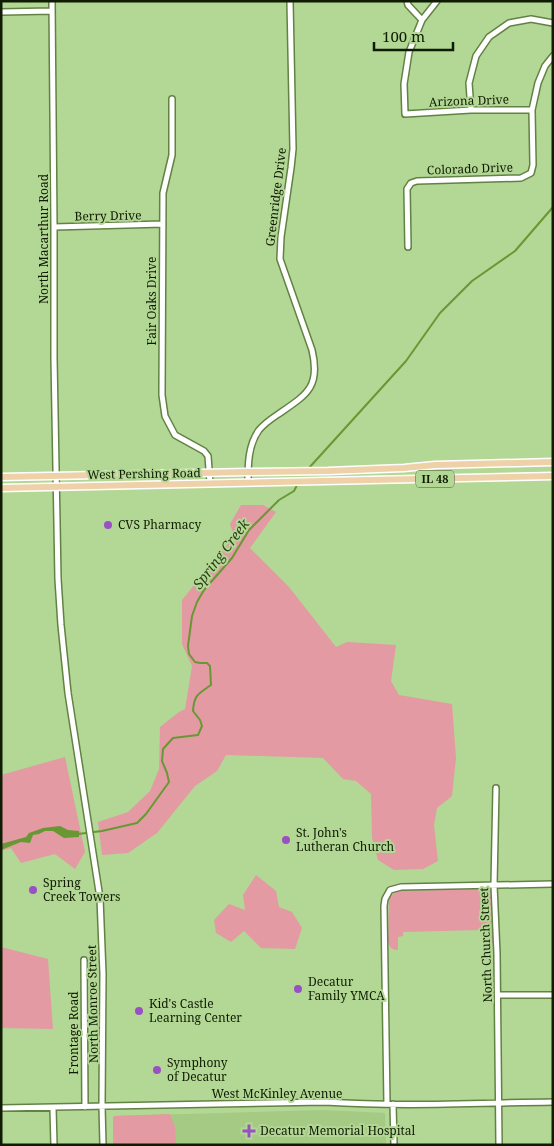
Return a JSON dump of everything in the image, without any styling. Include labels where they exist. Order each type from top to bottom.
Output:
[{"type":"main road","name":"West Pershing Road","points":[[1,477],[328,471],[552,461]]},
{"type":"main road","name":"West Pershing Road","points":[[1,488],[539,476]]},
{"type":"main road","name":"IL 48","points":[[539,476],[553,476]]},
{"type":"main road","points":[[539,476],[553,482]]},
{"type":"street","name":"North Macarthur Road","points":[[52,1],[54,358],[58,579],[68,693],[88,820]]},
{"type":"street","name":"Greenridge Drive","points":[[248,482],[250,451],[258,432],[263,425],[298,400],[312,386],[315,375],[312,350],[280,259],[281,237],[292,168],[293,149],[290,1]]},
{"type":"street","points":[[407,1],[408,6],[422,20],[437,1]]},
{"type":"street","points":[[1,12],[52,11]]},
{"type":"street","points":[[471,110],[469,84],[476,56],[489,36],[508,23],[532,19],[553,23]]},
{"type":"street","name":"Arizona Drive","points":[[422,20],[409,52],[404,84],[405,114],[471,110],[532,110]]},
{"type":"street","name":"Colorado Drive","points":[[408,247],[407,189],[411,183],[417,181],[521,178],[531,173],[534,165],[532,110],[538,84],[545,66],[553,56]]},
{"type":"street","name":"Fair Oaks Drive","points":[[172,99],[172,155],[163,193],[162,395],[165,416],[175,435],[204,451],[208,456],[210,483]]},
{"type":"street","name":"Berry Drive","points":[[54,227],[163,224]]},
{"type":"street","name":"North Church Street","points":[[496,788],[494,885],[498,995],[499,1145]]},
{"type":"street","name":"North Monroe Street","points":[[88,820],[96,864],[102,928],[103,1145]]},
{"type":"street","points":[[394,1145],[385,1053],[385,899],[390,890],[400,887],[553,884]]},
{"type":"street","name":"Frontage Road","points":[[84,960],[85,1107]]},
{"type":"street","points":[[498,995],[553,995]]},
{"type":"street","name":"West McKinley Avenue","points":[[1,1108],[325,1102],[390,1104],[553,1102]]},
{"type":"street","points":[[53,1108],[54,1145]]},
{"type":"shaded area","points":[[241,505],[263,505],[276,512],[250,548],[289,587],[336,647],[347,642],[396,645],[391,681],[399,695],[452,704],[456,758],[452,796],[437,808],[434,825],[438,861],[423,869],[394,870],[378,860],[372,838],[371,794],[356,781],[343,779],[323,758],[226,755],[217,771],[195,786],[157,833],[128,853],[102,855],[98,822],[128,812],[150,791],[159,769],[160,727],[185,709],[192,666],[182,644],[182,600],[234,536],[230,524]]},
{"type":"shaded area","points":[[65,757],[85,852],[75,869],[55,854],[21,863],[11,848],[1,851],[1,775]]},
{"type":"shaded area","points":[[60,826],[68,830],[79,831],[79,837],[64,838],[53,831],[45,831],[33,835],[30,843],[21,842],[1,850],[1,844],[26,837],[29,833],[43,828]]},
{"type":"shaded area","points":[[256,875],[276,891],[279,907],[292,912],[302,928],[295,949],[261,948],[244,931],[231,942],[216,933],[214,920],[229,904],[245,910],[243,895]]},
{"type":"shaded area","points":[[488,889],[491,891],[493,942],[486,948],[485,935],[481,935],[480,930],[403,932],[403,936],[398,937],[398,950],[390,946],[388,942],[389,899],[396,891]]},
{"type":"shaded area","points":[[1,947],[48,959],[53,1029],[1,1028]]},
{"type":"shaded area","name":"Decatur Memorial Hospital","points":[[323,1110],[385,1113],[386,1145],[113,1145],[114,1116]]},
{"type":"shaded area","points":[[170,1114],[175,1127],[176,1145],[113,1145],[114,1116]]},
{"type":"waterway","name":"Spring Creek","points":[[308,469],[406,361],[440,313],[472,281],[515,251],[553,207]]},
{"type":"waterway","name":"Spring Creek","points":[[78,834],[137,823],[146,814],[169,782],[162,761],[163,749],[173,738],[198,735],[202,726],[193,711],[194,701],[200,693],[211,685],[210,666],[207,663],[195,662],[189,654],[188,646],[192,616],[197,602],[204,590],[232,558],[249,530],[279,500],[294,491],[298,483]]},
{"type":"place","name":"CVS Pharmacy","points":[[108,525]]},
{"type":"place","name":"St. John's Lutheran Church","points":[[286,840]]},
{"type":"place","name":"Spring Creek Towers","points":[[33,890]]},
{"type":"place","name":"Decatur Family YMCA","points":[[298,989]]},
{"type":"place","name":"Kid's Castle Learning Center","points":[[139,1011]]},
{"type":"place","name":"Symphony of Decatur","points":[[157,1070]]},
{"type":"place","name":"Decatur Memorial Hospital","points":[[249,1131]]}]
